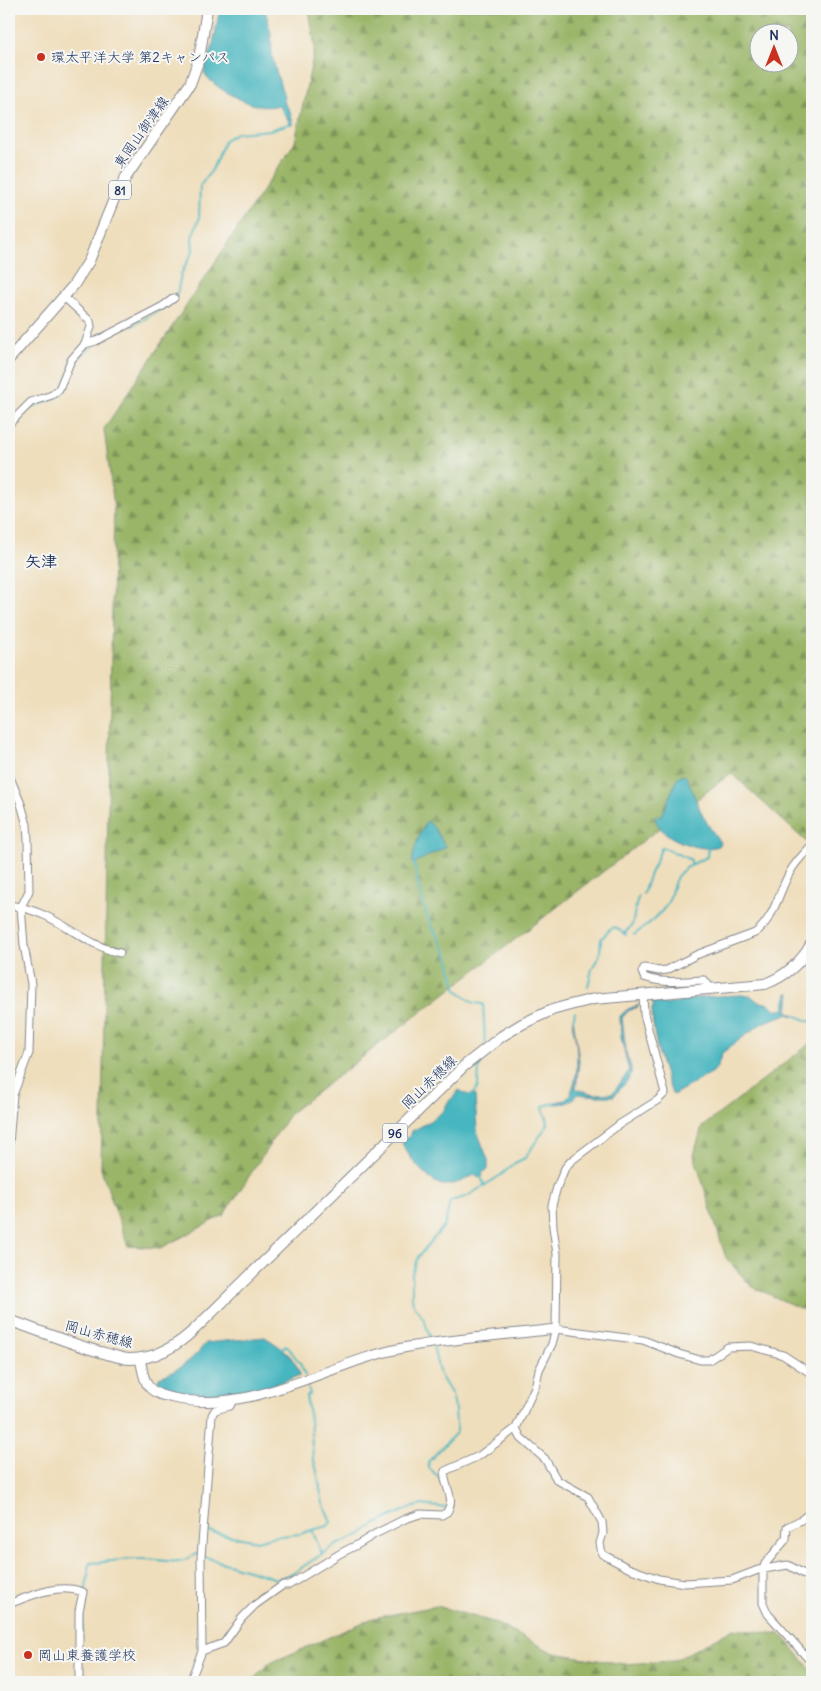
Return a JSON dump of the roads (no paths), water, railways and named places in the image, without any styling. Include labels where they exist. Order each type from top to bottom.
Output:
[{"type":"main road","name":"東岡山御津線","points":[[9,359],[64,297],[89,261],[114,200],[126,177],[190,84],[199,59],[207,9]]},
{"type":"main road","name":"岡山赤穂線","points":[[9,1320],[112,1355],[130,1359],[170,1349],[184,1340],[464,1066],[502,1036],[552,1010],[594,999],[765,984],[777,979],[799,963],[812,943]]},
{"type":"street","points":[[9,424],[31,402],[52,394],[59,389],[70,360],[85,344],[91,327],[90,321],[64,297]]},
{"type":"street","points":[[85,344],[96,341],[163,306],[174,298]]},
{"type":"street","points":[[9,733],[9,775],[27,825],[29,891],[21,907],[24,945],[31,984],[29,1053],[13,1095],[9,1144]]},
{"type":"street","points":[[711,988],[704,980],[651,980],[644,977],[642,972],[644,968],[658,971],[667,970],[696,955],[755,933],[770,918],[795,863],[812,845]]},
{"type":"street","points":[[9,905],[21,907],[46,916],[89,940],[120,953]]},
{"type":"street","points":[[202,1650],[224,1643],[242,1618],[255,1605],[283,1585],[289,1585],[341,1553],[404,1519],[420,1514],[442,1515],[447,1512],[451,1506],[451,1501],[444,1476],[445,1471],[479,1456],[516,1428],[535,1387],[539,1370],[552,1344],[556,1329],[557,1254],[552,1205],[557,1186],[571,1161],[620,1124],[658,1100],[665,1093],[644,1014],[643,994]]},
{"type":"street","points":[[140,1358],[149,1387],[160,1395],[183,1400],[233,1400],[274,1391],[381,1353],[408,1347],[556,1329],[644,1340],[700,1360],[709,1360],[728,1347],[751,1346],[783,1355],[812,1374]]},
{"type":"street","points":[[190,1682],[202,1650],[202,1556],[212,1415],[215,1410],[230,1406],[233,1400]]},
{"type":"street","points":[[516,1428],[521,1438],[545,1459],[557,1480],[588,1497],[602,1522],[603,1533],[600,1549],[602,1554],[628,1568],[659,1579],[685,1584],[732,1580],[763,1569],[788,1565],[804,1574],[812,1574]]},
{"type":"street","points":[[812,1511],[801,1520],[787,1527],[786,1539],[763,1569],[764,1608],[812,1663]]},
{"type":"street","points":[[9,1604],[50,1590],[76,1589],[83,1592],[80,1611],[79,1682]]},
{"type":"water","points":[[220,9],[265,9],[271,35],[272,56],[284,102],[290,111],[293,124],[291,125],[279,105],[262,106],[245,101],[220,88],[207,77],[204,72],[213,44]]},
{"type":"water","points":[[680,775],[684,775],[687,778],[704,818],[720,843],[718,846],[708,848],[683,843],[667,834],[657,823],[655,816],[661,816],[663,813]]},
{"type":"water","points":[[428,821],[446,847],[416,862],[415,865],[412,863],[415,847],[423,827]]},
{"type":"water","points":[[788,993],[790,993],[788,1012],[800,1017],[787,1014],[762,1023],[722,1053],[713,1072],[673,1095],[658,1053],[652,1002],[665,1001],[666,1005],[707,997],[750,995],[757,1001],[769,1004],[776,1010],[784,1010]]},
{"type":"water","points":[[639,1005],[628,1011],[622,1018],[626,1053],[631,1067],[631,1074],[628,1080],[614,1096],[577,1094],[568,1102],[555,1104],[555,1102],[566,1100],[575,1080],[577,1057],[572,1024],[573,1018],[579,1061],[576,1089],[595,1094],[613,1093],[629,1071],[621,1037],[620,1016],[628,1009]]},
{"type":"water","points":[[459,1090],[468,1095],[473,1094],[475,1096],[477,1131],[488,1160],[488,1169],[482,1173],[483,1176],[478,1178],[476,1174],[456,1183],[443,1185],[430,1179],[418,1167],[407,1153],[401,1140],[411,1135],[412,1131],[443,1111]]},
{"type":"water","points":[[265,1337],[291,1357],[300,1375],[265,1387],[232,1393],[215,1394],[180,1391],[161,1387],[158,1384],[159,1377],[185,1364],[206,1343]]},
{"type":"waterway","points":[[175,298],[181,274],[193,251],[192,237],[199,219],[200,186],[212,170],[225,140],[236,133],[270,130],[292,123]]},
{"type":"waterway","points":[[132,326],[169,305]]},
{"type":"waterway","points":[[26,412],[34,406],[61,394],[74,363],[96,344]]},
{"type":"waterway","points":[[643,894],[662,847],[691,860],[691,866]]},
{"type":"waterway","points":[[634,935],[661,912],[668,902],[678,876],[689,866],[707,857],[708,848]]},
{"type":"waterway","points":[[414,864],[421,897],[429,921],[447,953],[457,990],[474,1003],[483,1004],[485,1043]]},
{"type":"waterway","points":[[624,934],[632,925],[638,896]]},
{"type":"waterway","points":[[588,986],[592,969],[600,954],[601,939],[610,929],[615,927],[626,935]]},
{"type":"waterway","points":[[573,1020],[575,1012]]},
{"type":"waterway","points":[[796,1016],[812,1022]]},
{"type":"waterway","points":[[472,1096],[478,1087],[479,1068],[484,1056]]},
{"type":"waterway","points":[[431,1340],[424,1319],[415,1307],[412,1299],[412,1273],[418,1257],[445,1225],[450,1201],[466,1197],[525,1158],[548,1124],[543,1106],[555,1103]]},
{"type":"waterway","points":[[480,1175],[485,1186]]},
{"type":"waterway","points":[[281,1349],[286,1345],[300,1363],[305,1376]]},
{"type":"waterway","points":[[433,1346],[440,1375],[454,1402],[457,1431],[428,1462],[429,1468],[443,1481]]},
{"type":"waterway","points":[[307,1383],[310,1394],[306,1396],[313,1458],[322,1500],[331,1522],[328,1526],[312,1530],[322,1554]]},
{"type":"waterway","points":[[278,1579],[295,1572],[334,1546],[360,1535],[374,1525],[405,1510],[421,1505],[447,1508]]},
{"type":"waterway","points":[[206,1531],[257,1541],[271,1537],[300,1534],[312,1530]]},
{"type":"waterway","points":[[82,1635],[83,1608],[90,1563],[127,1559],[181,1561],[196,1554],[198,1555]]},
{"type":"waterway","points":[[203,1556],[284,1582]]},
{"type":"place","name":"環太平洋大学 第2キャンパス","points":[[41,57]]},
{"type":"place","name":"岡山東養護学校","points":[[28,1655]]},
{"type":"district","name":"矢津","points":[[41,561]]}]
